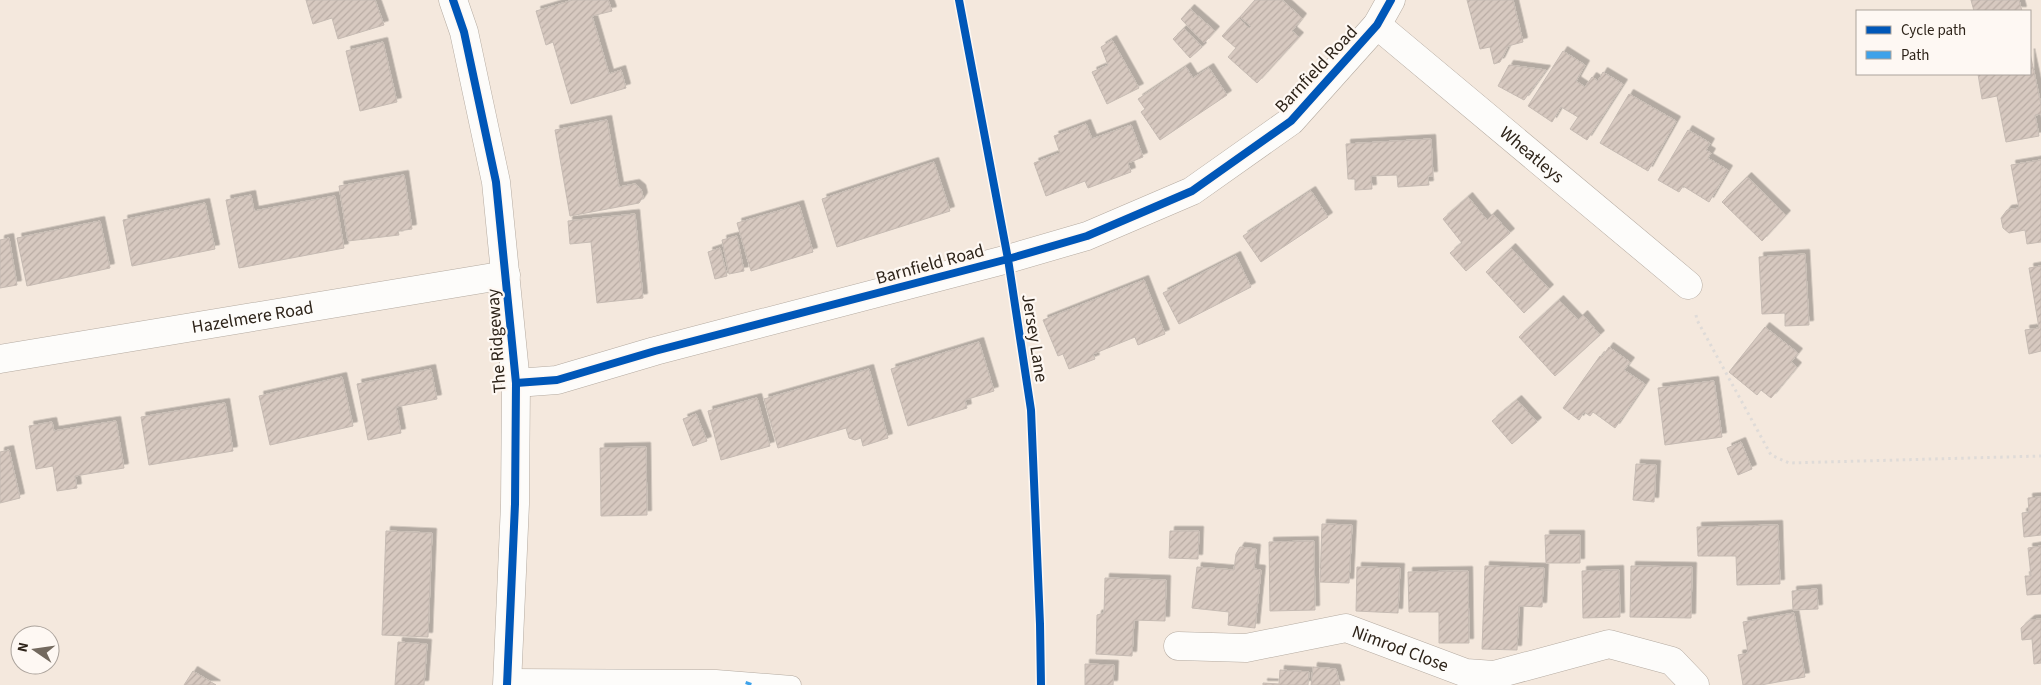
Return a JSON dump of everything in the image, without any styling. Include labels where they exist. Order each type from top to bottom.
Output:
[{"type":"street","name":"The Ridgeway","points":[[453,0],[464,32],[496,182],[516,383],[515,504],[507,681]]},
{"type":"street","name":"Barnfield Road","points":[[516,383],[557,380],[655,351],[1008,259],[1087,236],[1192,191],[1291,121],[1377,25],[1390,0]]},
{"type":"street","name":"Wheatleys","points":[[1377,25],[1688,285]]},
{"type":"street","name":"Hazelmere Road","points":[[0,359],[506,275]]},
{"type":"street","name":"Nimrod Close","points":[[1178,646],[1246,648],[1346,628],[1466,673],[1494,675],[1609,644],[1672,661],[1695,685]]},
{"type":"lane","points":[[507,681],[716,679],[792,685]]},
{"type":"path","points":[[1688,285],[1697,320],[1770,456],[1789,463],[2041,456]]},
{"type":"building","points":[[306,0],[375,0],[384,25],[338,39],[332,18],[313,24]]},
{"type":"building","points":[[573,0],[608,0],[612,11],[592,16],[609,74],[621,70],[626,88],[571,104],[553,42],[546,45],[536,11]]},
{"type":"building","points":[[1255,0],[1282,0],[1302,18],[1292,31],[1299,37],[1257,83],[1228,57],[1236,48],[1222,36],[1239,18],[1249,28],[1251,26],[1240,17]]},
{"type":"building","points":[[1467,0],[1513,0],[1523,42],[1508,46],[1500,62],[1494,64],[1490,47],[1480,49]]},
{"type":"building","points":[[1971,0],[2019,0],[2022,10],[1974,10]]},
{"type":"building","points":[[1190,9],[1215,31],[1204,43],[1181,19]]},
{"type":"building","points":[[1184,28],[1202,47],[1190,58],[1173,39]]},
{"type":"building","points":[[1112,40],[1139,88],[1107,104],[1092,72],[1108,65],[1101,47]]},
{"type":"building","points":[[383,42],[397,102],[360,111],[346,51]]},
{"type":"building","points":[[1563,51],[1585,65],[1576,81],[1585,87],[1592,77],[1598,81],[1603,72],[1623,84],[1587,140],[1570,129],[1578,117],[1561,107],[1552,122],[1528,106]]},
{"type":"building","points":[[2031,58],[2041,105],[2041,114],[2035,115],[2039,136],[2006,142],[1997,96],[1982,99],[1978,75],[2031,75]]},
{"type":"building","points":[[1509,65],[1546,70],[1524,100],[1498,86]]},
{"type":"building","points":[[1186,67],[1193,78],[1209,68],[1227,95],[1160,140],[1141,112],[1145,109],[1138,99]]},
{"type":"building","points":[[1629,94],[1676,121],[1648,171],[1600,143]]},
{"type":"building","points":[[607,120],[619,187],[635,184],[641,189],[643,197],[639,203],[570,216],[555,130]]},
{"type":"building","points":[[1086,124],[1092,139],[1131,125],[1143,157],[1128,163],[1131,172],[1088,188],[1085,181],[1046,196],[1034,163],[1060,153],[1054,136]]},
{"type":"building","points":[[1688,130],[1710,143],[1706,150],[1711,153],[1708,158],[1728,170],[1709,202],[1683,186],[1679,192],[1658,180]]},
{"type":"building","points":[[1431,139],[1433,176],[1428,176],[1429,185],[1398,187],[1397,175],[1371,176],[1372,189],[1355,190],[1355,179],[1348,179],[1346,144]]},
{"type":"building","points":[[2041,160],[2041,242],[2027,244],[2025,230],[2009,233],[2003,228],[2001,218],[2007,210],[2019,208],[2011,165]]},
{"type":"building","points":[[934,162],[950,211],[837,247],[822,199]]},
{"type":"building","points":[[404,175],[412,229],[398,231],[399,235],[348,241],[339,186]]},
{"type":"building","points":[[1747,177],[1786,215],[1762,241],[1722,202]]},
{"type":"building","points":[[1311,191],[1328,217],[1261,262],[1243,236]]},
{"type":"building","points":[[251,195],[254,211],[335,196],[344,248],[239,268],[226,200]]},
{"type":"building","points":[[1468,197],[1487,220],[1493,214],[1510,233],[1466,271],[1450,253],[1462,243],[1443,219]]},
{"type":"building","points":[[205,203],[215,249],[132,266],[123,220]]},
{"type":"building","points":[[799,205],[813,252],[751,271],[737,223]]},
{"type":"building","points":[[635,214],[643,298],[597,303],[591,242],[570,244],[568,221]]},
{"type":"building","points":[[100,221],[110,268],[27,286],[17,238]]},
{"type":"building","points":[[737,236],[744,271],[729,274],[722,240]]},
{"type":"building","points":[[9,238],[17,285],[0,288],[0,240]]},
{"type":"building","points":[[720,248],[727,276],[715,279],[708,252]]},
{"type":"building","points":[[1511,248],[1549,289],[1524,313],[1486,272]]},
{"type":"building","points":[[1805,254],[1809,325],[1785,326],[1785,313],[1762,314],[1759,257]]},
{"type":"building","points":[[1236,256],[1251,287],[1179,324],[1163,293]]},
{"type":"building","points":[[2041,266],[2041,351],[2029,354],[2025,330],[2039,328],[2029,268]]},
{"type":"building","points":[[1144,280],[1165,334],[1138,345],[1135,337],[1093,354],[1095,359],[1069,369],[1063,354],[1058,356],[1043,320]]},
{"type":"building","points":[[1559,300],[1578,320],[1583,315],[1600,335],[1555,376],[1519,337]]},
{"type":"building","points":[[1765,327],[1798,353],[1791,362],[1797,367],[1771,398],[1761,390],[1757,395],[1729,372]]},
{"type":"building","points":[[979,342],[994,391],[965,400],[967,408],[908,426],[891,369]]},
{"type":"building","points":[[1609,347],[1630,362],[1624,370],[1645,384],[1615,428],[1593,412],[1590,416],[1584,412],[1579,420],[1563,408],[1600,356],[1602,357]]},
{"type":"building","points":[[431,369],[437,399],[396,407],[401,433],[368,440],[357,384]]},
{"type":"building","points":[[869,369],[888,438],[863,446],[861,438],[855,440],[849,438],[846,428],[778,448],[764,399]]},
{"type":"building","points":[[342,377],[353,426],[270,445],[259,396]]},
{"type":"building","points":[[1714,381],[1722,437],[1665,445],[1658,388]]},
{"type":"building","points":[[757,398],[770,446],[721,460],[708,411]]},
{"type":"building","points":[[1517,400],[1537,422],[1512,444],[1492,421]]},
{"type":"building","points":[[225,403],[233,451],[149,465],[141,417]]},
{"type":"building","points":[[696,414],[707,441],[693,446],[683,419]]},
{"type":"building","points":[[116,421],[124,468],[75,476],[77,488],[57,491],[53,466],[36,469],[29,426],[52,422],[54,431]]},
{"type":"building","points":[[1741,442],[1752,469],[1738,475],[1727,448]]},
{"type":"building","points":[[646,447],[647,515],[601,516],[600,448]]},
{"type":"building","points":[[9,450],[20,498],[0,503],[0,452]]},
{"type":"building","points":[[1636,464],[1656,465],[1654,502],[1633,500]]},
{"type":"building","points":[[2041,497],[2041,535],[2024,537],[2022,513],[2029,512],[2028,498]]},
{"type":"building","points":[[1322,524],[1352,525],[1349,583],[1320,582]]},
{"type":"building","points":[[1778,525],[1780,584],[1737,585],[1736,556],[1698,556],[1697,527]]},
{"type":"building","points":[[386,531],[432,533],[428,637],[382,635]]},
{"type":"building","points":[[1170,531],[1199,531],[1198,559],[1169,558]]},
{"type":"building","points":[[1545,535],[1580,535],[1580,563],[1546,563]]},
{"type":"building","points":[[1314,541],[1315,610],[1270,611],[1269,542]]},
{"type":"building","points":[[2041,546],[2041,594],[2027,595],[2025,576],[2031,576],[2028,548]]},
{"type":"building","points":[[1240,547],[1256,549],[1254,569],[1261,570],[1255,628],[1228,625],[1229,612],[1192,608],[1197,567],[1234,570],[1236,554]]},
{"type":"building","points":[[1485,566],[1544,568],[1542,607],[1519,606],[1517,650],[1482,649]]},
{"type":"building","points":[[1631,566],[1692,567],[1691,618],[1630,617]]},
{"type":"building","points":[[1357,567],[1400,568],[1398,613],[1356,611]]},
{"type":"building","points":[[1619,570],[1620,617],[1583,618],[1582,571]]},
{"type":"building","points":[[1468,571],[1469,643],[1439,643],[1439,612],[1409,612],[1408,572]]},
{"type":"building","points":[[1105,578],[1166,580],[1165,621],[1134,620],[1132,656],[1096,654],[1097,615],[1104,613]]},
{"type":"building","points":[[1817,589],[1818,609],[1793,610],[1792,591]]},
{"type":"building","points":[[1794,613],[1805,677],[1761,685],[1743,685],[1738,655],[1748,653],[1743,622]]},
{"type":"building","points":[[2041,619],[2041,663],[2034,664],[2032,639],[2022,640],[2021,628],[2030,620]]},
{"type":"building","points":[[398,642],[427,644],[424,685],[395,685]]},
{"type":"building","points":[[1085,664],[1114,665],[1113,685],[1085,685]]},
{"type":"building","points":[[1313,667],[1336,669],[1340,685],[1311,685]]},
{"type":"building","points":[[1280,670],[1309,672],[1308,685],[1263,685],[1263,683],[1279,684]]},
{"type":"building","points":[[193,671],[216,685],[184,685]]},
{"type":"cycle path","points":[[453,0],[464,32],[496,182],[516,383],[515,504],[507,685]]},
{"type":"cycle path","name":"Jersey Lane","points":[[959,0],[1008,259],[1031,410],[1041,685]]},
{"type":"cycle path","points":[[516,383],[557,380],[655,351],[1008,259],[1087,236],[1192,191],[1291,121],[1377,25],[1391,0]]}]
